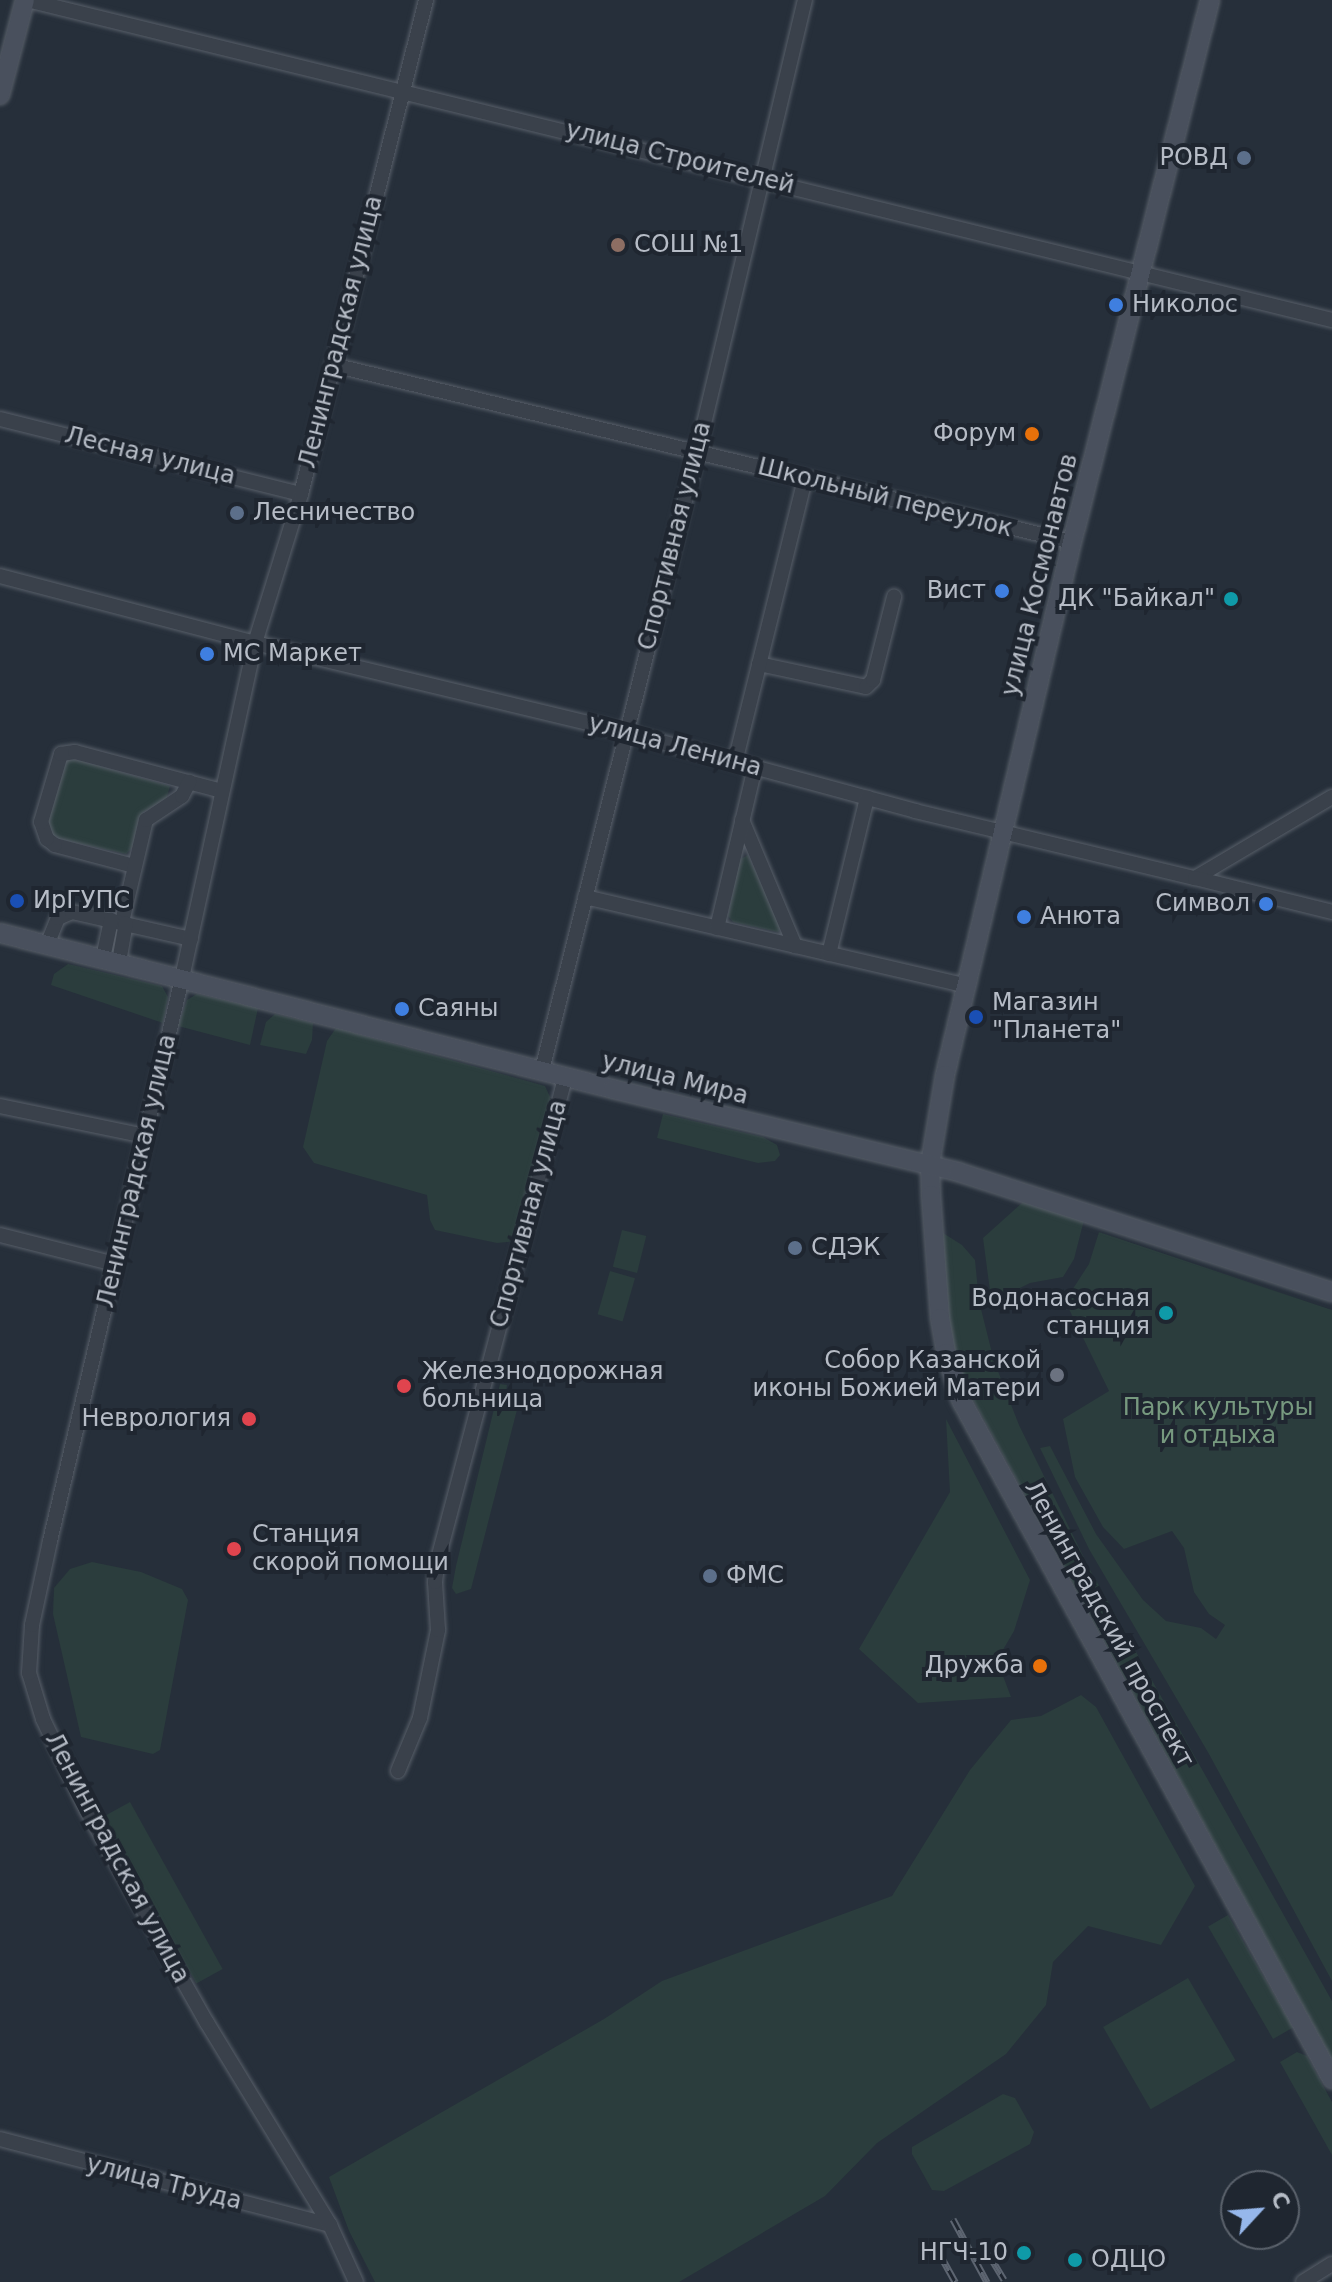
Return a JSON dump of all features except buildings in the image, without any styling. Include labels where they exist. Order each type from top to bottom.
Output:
[{"type":"street","name":"улица Строителей","points":[[26,0],[1332,320]]},
{"type":"street","points":[[0,95],[26,0]]},
{"type":"street","name":"Ленинградская улица","points":[[356,2282],[330,2225],[207,2023],[87,1811],[43,1719],[29,1673],[32,1625],[191,939],[255,643],[301,494],[426,0]]},
{"type":"street","name":"Спортивная улица","points":[[542,1070],[697,453],[805,0]]},
{"type":"street","name":"улица Космонавтов","points":[[930,1165],[945,1075],[1072,542],[1210,0]]},
{"type":"street","name":"Школьный переулок","points":[[333,365],[1072,542]]},
{"type":"street","name":"Лесная улица","points":[[0,419],[301,494]]},
{"type":"street","points":[[735,762],[805,479]]},
{"type":"street","name":"улица Ленина","points":[[0,576],[255,643],[625,732],[867,798],[1332,912]]},
{"type":"street","points":[[759,664],[866,687],[873,680],[894,597]]},
{"type":"street","points":[[134,866],[55,845],[47,839],[41,822],[59,756],[68,751],[222,791]]},
{"type":"street","points":[[717,928],[755,767]]},
{"type":"street","points":[[111,960],[146,820],[182,796],[189,782]]},
{"type":"street","points":[[1195,878],[1332,797]]},
{"type":"street","points":[[829,954],[867,798]]},
{"type":"street","points":[[742,820],[795,946]]},
{"type":"street","points":[[585,897],[968,986]]},
{"type":"street","points":[[47,945],[54,923],[62,915],[79,912],[191,939]]},
{"type":"street","name":"улица Мира","points":[[0,933],[565,1077],[930,1165],[1332,1292]]},
{"type":"street","name":"Спортивная улица","points":[[398,1771],[420,1718],[438,1630],[435,1582],[438,1559],[565,1077]]},
{"type":"street","points":[[0,1106],[145,1136]]},
{"type":"street","name":"Ленинградский проспект","points":[[930,1165],[940,1318],[946,1353],[961,1400],[981,1442],[1332,2079]]},
{"type":"street","points":[[0,1235],[115,1264]]},
{"type":"street","name":"улица Труда","points":[[0,2139],[330,2225]]},
{"type":"street","points":[[1303,2282],[1332,2264]]},
{"type":"green space","points":[[74,759],[170,786],[166,800],[143,812],[133,847],[126,854],[55,838],[49,830],[48,817],[65,761]]},
{"type":"green space","points":[[748,855],[781,928],[778,932],[733,922],[728,916],[739,860]]},
{"type":"green space","points":[[68,964],[162,986],[168,997],[163,1023],[51,985],[54,974]]},
{"type":"green space","points":[[197,994],[258,1008],[250,1045],[178,1026],[187,1000]]},
{"type":"green space","points":[[275,1014],[313,1023],[312,1040],[306,1054],[260,1045],[266,1022]]},
{"type":"green space","points":[[336,1028],[545,1086],[551,1099],[516,1241],[497,1243],[435,1230],[430,1220],[427,1195],[314,1163],[303,1147],[327,1041]]},
{"type":"green space","points":[[663,1114],[763,1137],[777,1145],[780,1155],[775,1161],[758,1163],[657,1138]]},
{"type":"green space","points":[[1023,1202],[1084,1220],[1074,1259],[1063,1277],[1030,1283],[1002,1297],[990,1291],[983,1238]]},
{"type":"green space","points":[[622,1230],[646,1236],[637,1273],[613,1267]]},
{"type":"green space","name":"Парк культуры и отдыха","points":[[1099,1232],[1332,1310],[1332,1981],[1209,1754],[1089,1549],[1040,1448],[1050,1446],[1096,1534],[1143,1600],[1166,1621],[1201,1628],[1216,1639],[1225,1625],[1209,1614],[1194,1592],[1184,1548],[1172,1531],[1124,1549],[1103,1527],[1075,1477],[1063,1419],[1109,1391],[1065,1301],[1089,1264]]},
{"type":"green space","points":[[943,1233],[962,1245],[975,1260],[979,1301],[994,1361],[1019,1425],[1089,1568],[1332,2001],[1332,2059],[971,1396],[955,1355],[945,1297]]},
{"type":"green space","points":[[610,1271],[635,1278],[623,1321],[598,1314]]},
{"type":"green space","points":[[500,1384],[507,1385],[505,1400],[519,1402],[471,1589],[456,1594],[452,1588],[456,1566]]},
{"type":"green space","points":[[946,1419],[1030,1580],[1014,1631],[997,1660],[1011,1697],[918,1703],[859,1649],[950,1492]]},
{"type":"green space","points":[[92,1562],[141,1572],[182,1589],[188,1600],[160,1750],[153,1754],[81,1737],[53,1614],[54,1588],[70,1569]]},
{"type":"green space","points":[[1081,1695],[1096,1707],[1195,1886],[1161,1945],[1088,1926],[1053,1962],[1046,2005],[1006,2054],[877,2143],[825,2196],[679,2282],[375,2282],[349,2231],[329,2177],[604,2019],[662,1981],[892,1896],[970,1770],[1011,1720],[1041,1716]]},
{"type":"green space","points":[[130,1802],[223,1969],[196,1984],[104,1817]]},
{"type":"green space","points":[[1228,1915],[1293,2028],[1273,2039],[1208,1926]]},
{"type":"green space","points":[[1188,1978],[1236,2060],[1151,2109],[1103,2027]]},
{"type":"green space","points":[[1297,2052],[1307,2056],[1332,2102],[1332,2155],[1280,2062]]},
{"type":"green space","points":[[1003,2094],[1015,2098],[1034,2132],[1030,2144],[944,2191],[932,2190],[912,2154],[912,2147]]},
{"type":"railway","points":[[953,2219],[987,2282]]},
{"type":"railway","points":[[937,2249],[955,2282]]},
{"type":"railway","points":[[988,2253],[1004,2280]]},
{"type":"place","name":"РОВД","points":[[1244,158]]},
{"type":"place","name":"СОШ №1","points":[[618,245]]},
{"type":"place","name":"Николос","points":[[1116,305]]},
{"type":"place","name":"Форум","points":[[1032,434]]},
{"type":"place","name":"Лесничество","points":[[237,513]]},
{"type":"place","name":"Вист","points":[[1002,591]]},
{"type":"place","name":"ДК \"Байкал\"","points":[[1231,599]]},
{"type":"place","name":"МС Маркет","points":[[207,654]]},
{"type":"place","name":"ИрГУПС","points":[[17,901]]},
{"type":"place","name":"Символ","points":[[1266,904]]},
{"type":"place","name":"Анюта","points":[[1024,917]]},
{"type":"place","name":"Саяны","points":[[402,1009]]},
{"type":"place","name":"Магазин \"Планета\"","points":[[976,1017]]},
{"type":"place","name":"СДЭК","points":[[795,1248]]},
{"type":"place","name":"Водонасосная станция","points":[[1166,1313]]},
{"type":"place","name":"Собор Казанской иконы Божией Матери","points":[[1057,1375]]},
{"type":"place","name":"Железнодорожная больница","points":[[404,1386]]},
{"type":"place","name":"Неврология","points":[[249,1419]]},
{"type":"place","name":"Станция скорой помощи","points":[[234,1549]]},
{"type":"place","name":"ФМС","points":[[710,1576]]},
{"type":"place","name":"Дружба","points":[[1040,1666]]},
{"type":"place","name":"НГЧ-10","points":[[1024,2253]]},
{"type":"place","name":"ОДЦО","points":[[1075,2260]]}]
